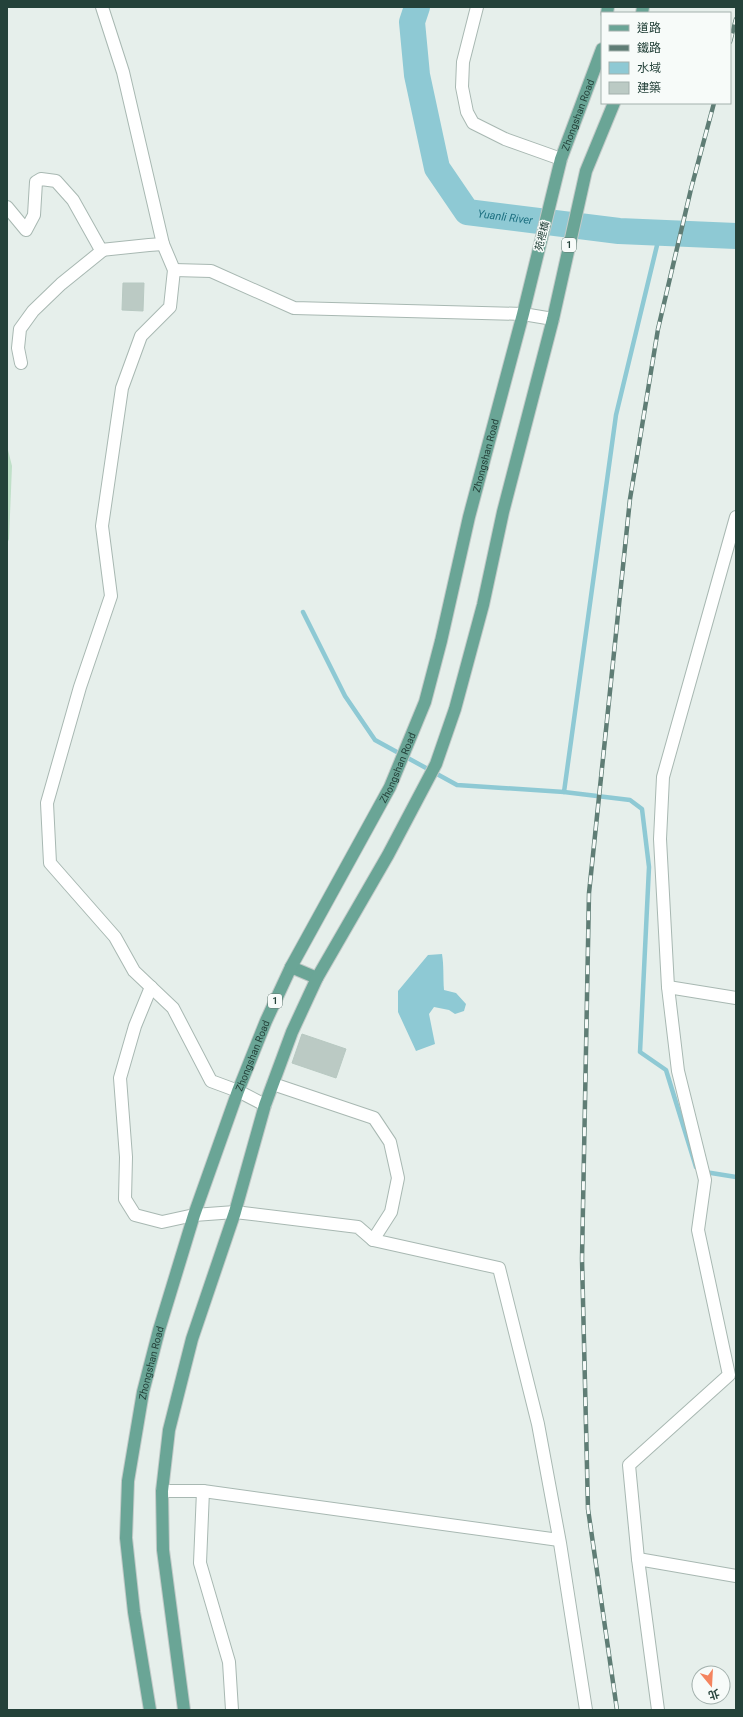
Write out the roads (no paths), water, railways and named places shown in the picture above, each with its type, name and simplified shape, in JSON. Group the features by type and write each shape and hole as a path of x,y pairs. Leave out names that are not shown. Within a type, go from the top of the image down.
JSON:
{"main road":[{"name":"Zhongshan Road","path":"561,158 601,52"},
{"name":"1","path":"184,1710 163,1550 162,1491 169,1430 192,1339 234,1212 265,1105 292,1032 318,978 400,834 436,764 455,709 483,605 503,512 553,319 586,172 614,104"},
{"name":"苑裡橋","path":"523,314 561,158"},
{"name":"Zhongshan Road","path":"150,1710 134,1612 126,1538 128,1481 145,1385 159,1330 194,1215 238,1091 266,1021 291,967 390,787 425,702 441,641 469,517 523,314"},
{"path":"291,967 318,978"}],"lane":[{"path":"102,7 123,72 163,244 174,270 170,307 141,336 122,388 102,526 111,596 80,687 47,803 50,862 115,936 134,971 173,1008 211,1081 238,1091 265,1105"},
{"path":"478,7 463,62 462,88 467,112 473,123 505,139 561,158"},
{"path":"7,207 26,230 34,215 36,182 41,179 56,181 73,200 101,250 103,250"},
{"path":"20,362 18,348 20,329 28,317 61,284 103,250 149,244 163,244"},
{"path":"174,270 211,271 294,308 523,314 553,319"},
{"path":"658,1710 638,1559 629,1465 733,1376 698,1230 706,1180 678,1071 668,987 660,839 663,777 730,555 736,517"},
{"path":"151,987 135,1026 120,1078 126,1157 124,1199 135,1215 162,1222 194,1215 234,1212 358,1227 373,1240 499,1268 538,1424 559,1540 586,1710"},
{"path":"668,987 736,998"},
{"path":"273,1084 374,1118 390,1142 398,1178 391,1212 373,1240"},
{"path":"162,1491 203,1491 559,1540"},
{"path":"203,1491 200,1563 229,1662 232,1710"},
{"path":"638,1559 736,1576"}],"water":[{"path":"442,954 444,990 456,993 466,1004 464,1011 455,1014 449,1010 434,1007 429,1014 435,1044 416,1051 398,1012 398,991 428,955"}],"waterway":[{"name":"Yuanli River","path":"417,7 412,22 417,75 437,168 467,212 619,231 736,236"},
{"path":"303,612 345,696 375,740 457,785 564,792 616,415 660,233"},
{"path":"564,792 630,800 642,809 649,867 640,1052 666,1070 696,1167"},
{"path":"705,1172 736,1177"}],"railway":[{"path":"731,38 736,19"},
{"path":"617,1710 588,1509 582,1259 589,893 630,499 658,329 691,189 714,104"}]}
